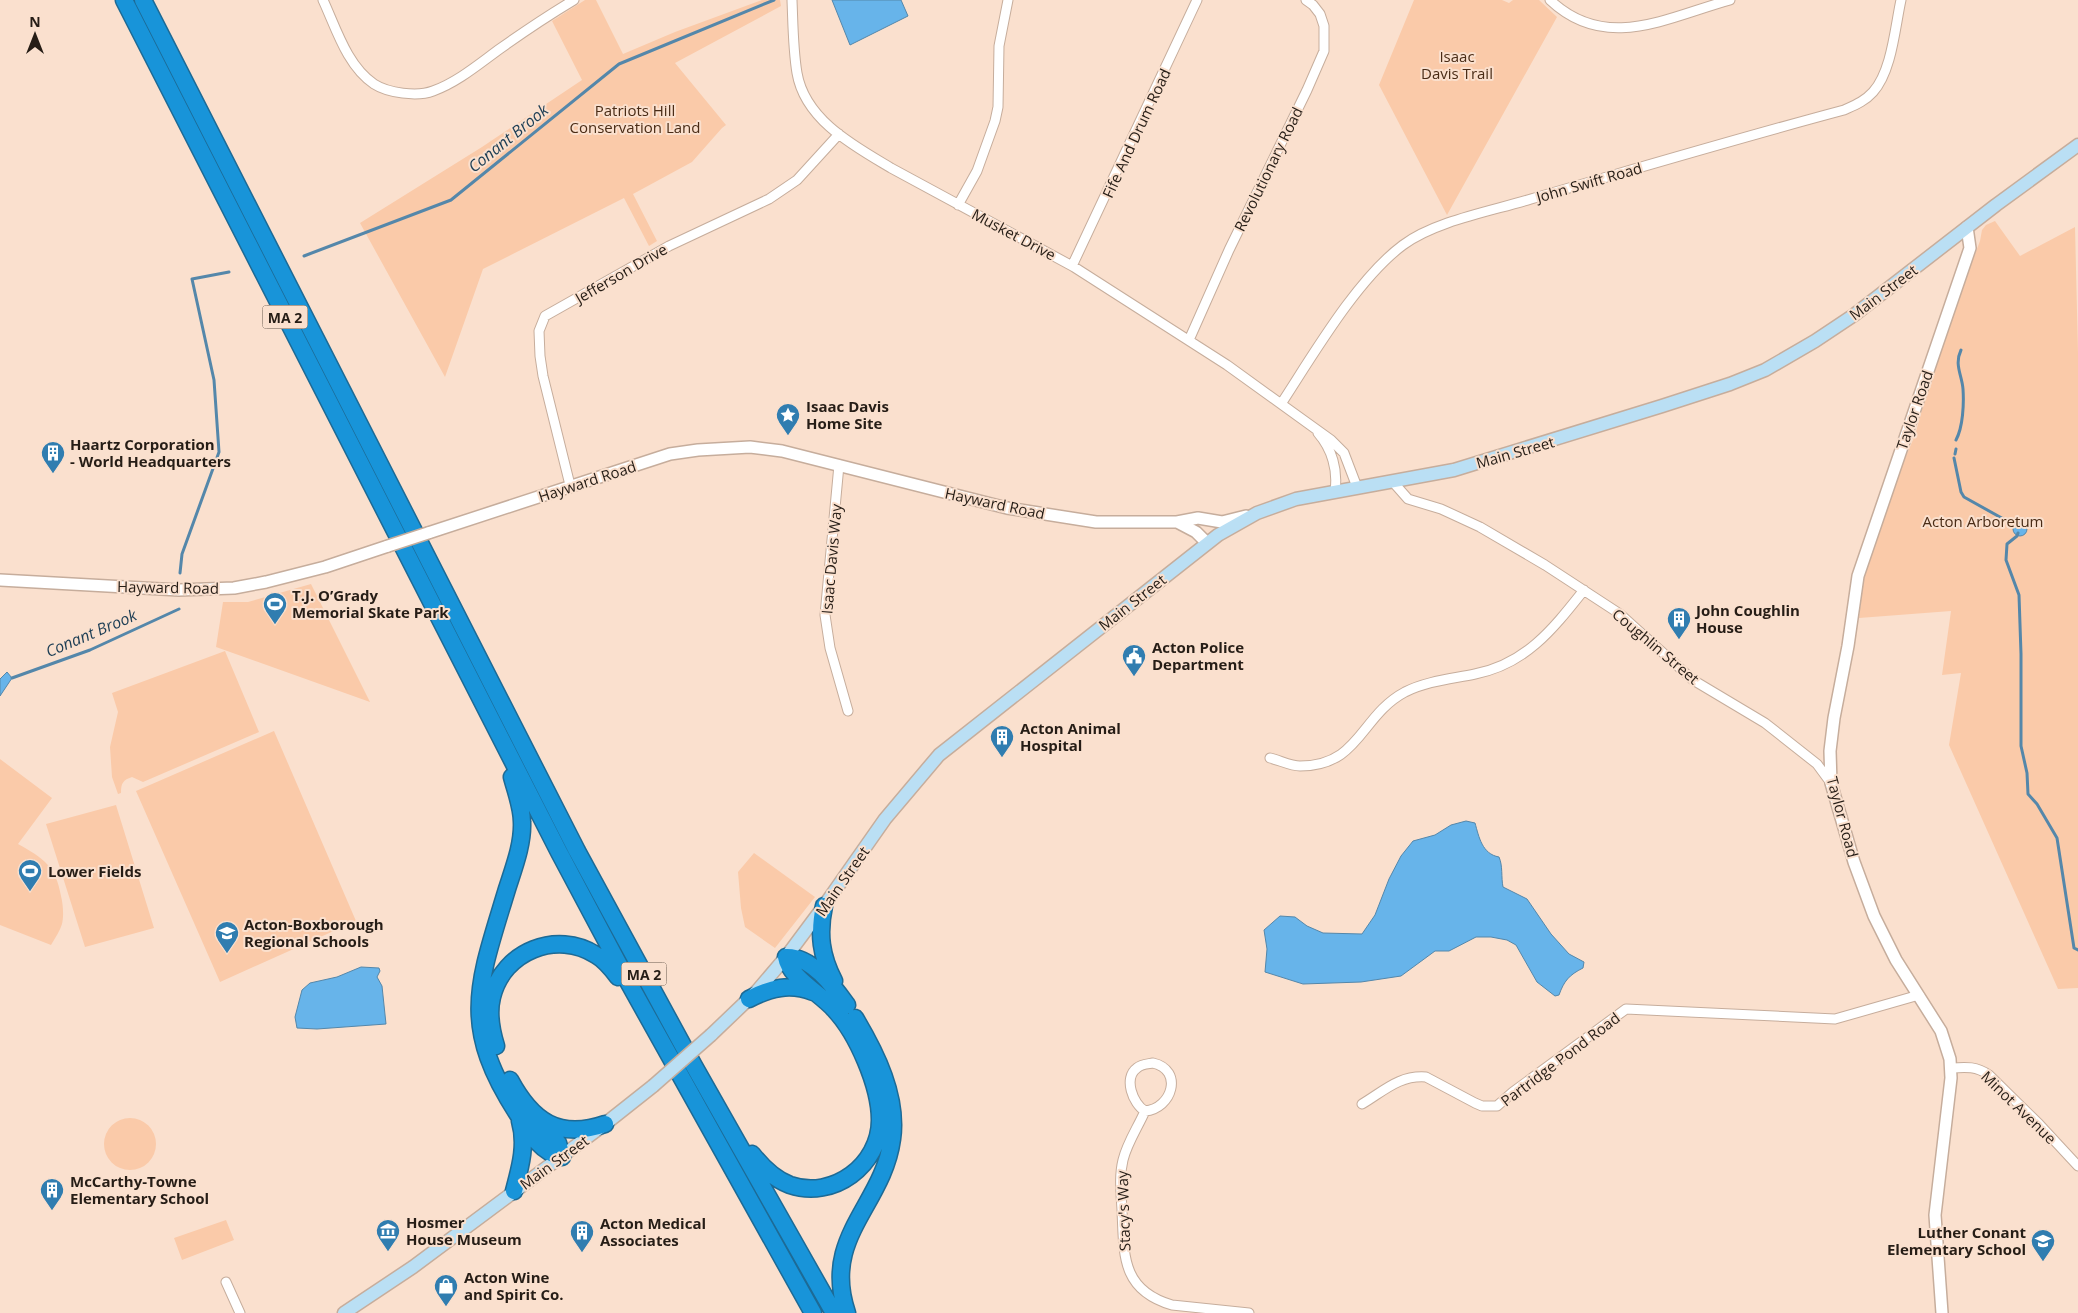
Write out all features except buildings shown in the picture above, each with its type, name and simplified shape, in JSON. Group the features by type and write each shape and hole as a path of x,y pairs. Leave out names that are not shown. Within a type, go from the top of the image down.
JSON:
{"highway":[{"name":"MA 2","path":"124,0 502,741 645,1013 813,1313"},
{"name":"MA 2","path":"143,0 577,851 727,1124 834,1313"},
{"path":"502,741 520,804 522,828 519,849 483,971 478,1008 481,1033 488,1059 500,1085 514,1108 544,1148 552,1154 562,1157"},
{"path":"824,906 820,933 822,952 827,967 847,1006"},
{"path":"562,1157 556,1140 519,1095 505,1072 496,1047 490,1006 502,973 512,962 526,952 546,945 567,944 585,949 597,955 607,964 645,1013"},
{"path":"727,1124 766,1170 778,1179 796,1186 813,1188 833,1185 850,1176 866,1161 873,1149 879,1130 880,1118 867,1068 851,1033 839,1014 792,971 786,957 801,960 817,971 834,988 847,1006 866,1037 881,1070 889,1094 893,1127 890,1150 884,1167 849,1236 842,1257 840,1286 847,1313"},
{"path":"748,999 768,990 787,987 806,990 823,998"},
{"path":"514,1108 520,1121 523,1138 522,1160 514,1191"},
{"path":"534,1114 549,1124 566,1130 585,1130 605,1124"}],"main road":[{"name":"Main Street","path":"344,1313 408,1271 562,1157 653,1086 711,1035 748,999 786,957 884,819 939,754 1218,535 1258,514 1296,499 1454,470 1533,447 1730,384 1765,370 1816,342 1854,315 1967,227 2078,145"}],"street":[{"path":"322,0 354,64 374,84 397,92 421,94 432,92 453,81 533,25 574,0"},
{"name":"Musket Drive","path":"792,0 797,74 809,105 839,134 863,152 1072,266 1189,340 1331,440 1344,453 1357,487"},
{"path":"958,205 977,171 995,121 998,107 999,46 1008,0"},
{"name":"Fife And Drum Road","path":"1072,266 1197,0"},
{"name":"Revolutionary Road","path":"1189,340 1229,250 1299,107 1324,50 1324,26 1320,14 1306,0"},
{"path":"1550,0 1578,20 1598,27 1624,28 1642,27 1730,0"},
{"name":"John Swift Road","path":"1281,404 1310,359 1365,282 1404,244 1424,233 1487,211 1844,110 1861,102 1873,93 1882,81 1889,60 1901,0"},
{"name":"Jefferson Drive","path":"570,486 543,376 540,356 539,331 546,316 669,246 769,199 797,180 839,134"},
{"name":"Taylor Road","path":"1942,1313 1935,1215 1952,1078 1950,1059 1941,1031 1896,960 1874,916 1854,862 1831,783 1830,751 1858,576 1970,248 1967,227"},
{"name":"Musket Drive","path":"1309,424 1324,440 1333,461 1336,477 1335,491"},
{"name":"Hayward Road","path":"0,580 179,590 234,588 318,569 670,454 750,446 782,451 1007,508 1096,522 1177,522 1198,518 1206,521 1222,522 1258,514"},
{"name":"Isaac Davis Way","path":"839,465 825,615 830,648 848,711"},
{"name":"Coughlin Street","path":"1393,482 1408,499 1444,511 1480,527 1620,614 1693,680 1765,723 1817,764 1831,783"},
{"path":"1206,521 1217,529 1218,535"},
{"path":"1177,522 1196,532 1207,543"},
{"path":"1270,758 1298,766 1332,761 1353,746 1375,716 1404,693 1436,680 1501,668 1543,639 1584,590"},
{"name":"Partridge Pond Road","path":"1362,1104 1394,1083 1417,1076 1426,1077 1475,1104 1497,1106 1513,1092 1626,1009 1835,1019 1919,995"},
{"path":"1153,1062 1162,1065 1169,1071 1172,1079 1171,1090 1158,1107 1145,1111 1139,1107 1132,1095 1130,1081 1132,1074 1137,1068 1153,1062"},
{"name":"Minot Avenue","path":"1951,1068 1969,1067 1980,1069 2039,1124 2078,1166"},
{"name":"Stacy's Way","path":"1145,1111 1128,1145 1120,1173 1123,1249 1131,1277 1141,1290 1162,1303 1172,1306 1249,1313"},
{"path":"226,1282 240,1313"}],"green space":[{"name":"Patriots Hill Conservation Land","path":"585,0 596,0 623,54 675,32 762,0 780,0 781,6 675,63 726,125 692,162 633,194 657,241 649,246 624,198 483,269 445,377 360,223 482,147 582,80 552,21"},
{"name":"Isaac Davis Trail","path":"1414,0 1502,0 1509,3 1513,0 1539,0 1557,17 1447,215 1379,85"},
{"name":"Acton Arboretum","path":"1995,221 2020,256 2075,227 2078,353 2078,988 2058,989 1949,745 1961,673 1942,675 1951,611 1859,618 1863,581 1901,468 1915,435 1932,374 1980,241 1982,230 1986,225"},
{"name":"T.J. O’Grady Memorial Skate Park","path":"311,584 370,702 216,647 223,602 248,602"},
{"path":"225,651 259,732 143,782 132,777 129,778 123,782 121,793 118,794 112,777 110,747 118,712 112,693"},
{"path":"274,731 356,921 220,982 136,791"},
{"name":"Lower Fields","path":"0,759 52,798 18,844 47,864 56,877 59,886 63,906 63,921 51,945 0,925"},
{"path":"116,805 154,928 85,947 46,824"},
{"path":"754,853 815,897 775,948 745,927 741,908 738,872"},
{"path":"130,1118 140,1120 148,1126 154,1134 156,1144 154,1154 148,1162 140,1168 130,1170 120,1168 112,1162 106,1154 104,1144 106,1134 112,1126 120,1120"},
{"path":"226,1220 234,1240 182,1260 174,1238"}],"water":[{"path":"832,0 901,0 908,16 850,45"},
{"path":"2017,522 2023,522 2027,529 2023,536 2017,536 2013,532 2013,526"},
{"path":"7,672 12,678 0,696 0,679"},
{"path":"1466,821 1475,823 1485,849 1499,857 1503,887 1527,899 1551,934 1569,954 1584,962 1583,968 1574,973 1565,982 1559,995 1555,996 1537,982 1516,945 1507,940 1491,937 1476,937 1449,951 1435,951 1401,976 1361,982 1303,984 1265,972 1267,949 1264,930 1280,916 1295,917 1307,926 1323,933 1362,934 1375,915 1389,879 1401,856 1413,841 1435,835 1451,825"},
{"path":"361,967 379,968 380,971 377,977 382,986 386,1024 317,1029 297,1028 295,1017 302,990 310,983 337,977"}],"waterway":[{"name":"Conant Brook","path":"304,256 451,200 619,64 774,0"},
{"name":"Conant Brook","path":"180,573 182,554 219,452 214,380 192,279 229,272"},
{"path":"1956,440 1962,422 1963,408 1963,389 1958,365 1961,350"},
{"path":"1955,454 1956,449"},
{"path":"1954,458 1961,492 1964,497 2016,526"},
{"path":"2018,533 2007,544 2006,560 2019,595 2021,746 2027,773 2028,794 2037,804 2057,838 2074,948 2078,950"},
{"name":"Conant Brook","path":"12,678 90,650 179,609"}],"place":[{"name":"Isaac Davis Home Site","path":"788,436"},
{"name":"Haartz Corporation - World Headquarters","path":"53,474"},
{"name":"T.J. O’Grady Memorial Skate Park","path":"275,625"},
{"name":"John Coughlin House","path":"1679,640"},
{"name":"Acton Police Department","path":"1134,677"},
{"name":"Acton Animal Hospital","path":"1002,758"},
{"name":"Lower Fields","path":"30,892"},
{"name":"Acton-Boxborough Regional Schools","path":"227,954"},
{"name":"McCarthy-Towne Elementary School","path":"52,1211"},
{"name":"Hosmer House Museum","path":"388,1252"},
{"name":"Acton Medical Associates","path":"582,1253"},
{"name":"Luther Conant Elementary School","path":"2043,1262"},
{"name":"Acton Wine and Spirit Co.","path":"446,1307"}]}
